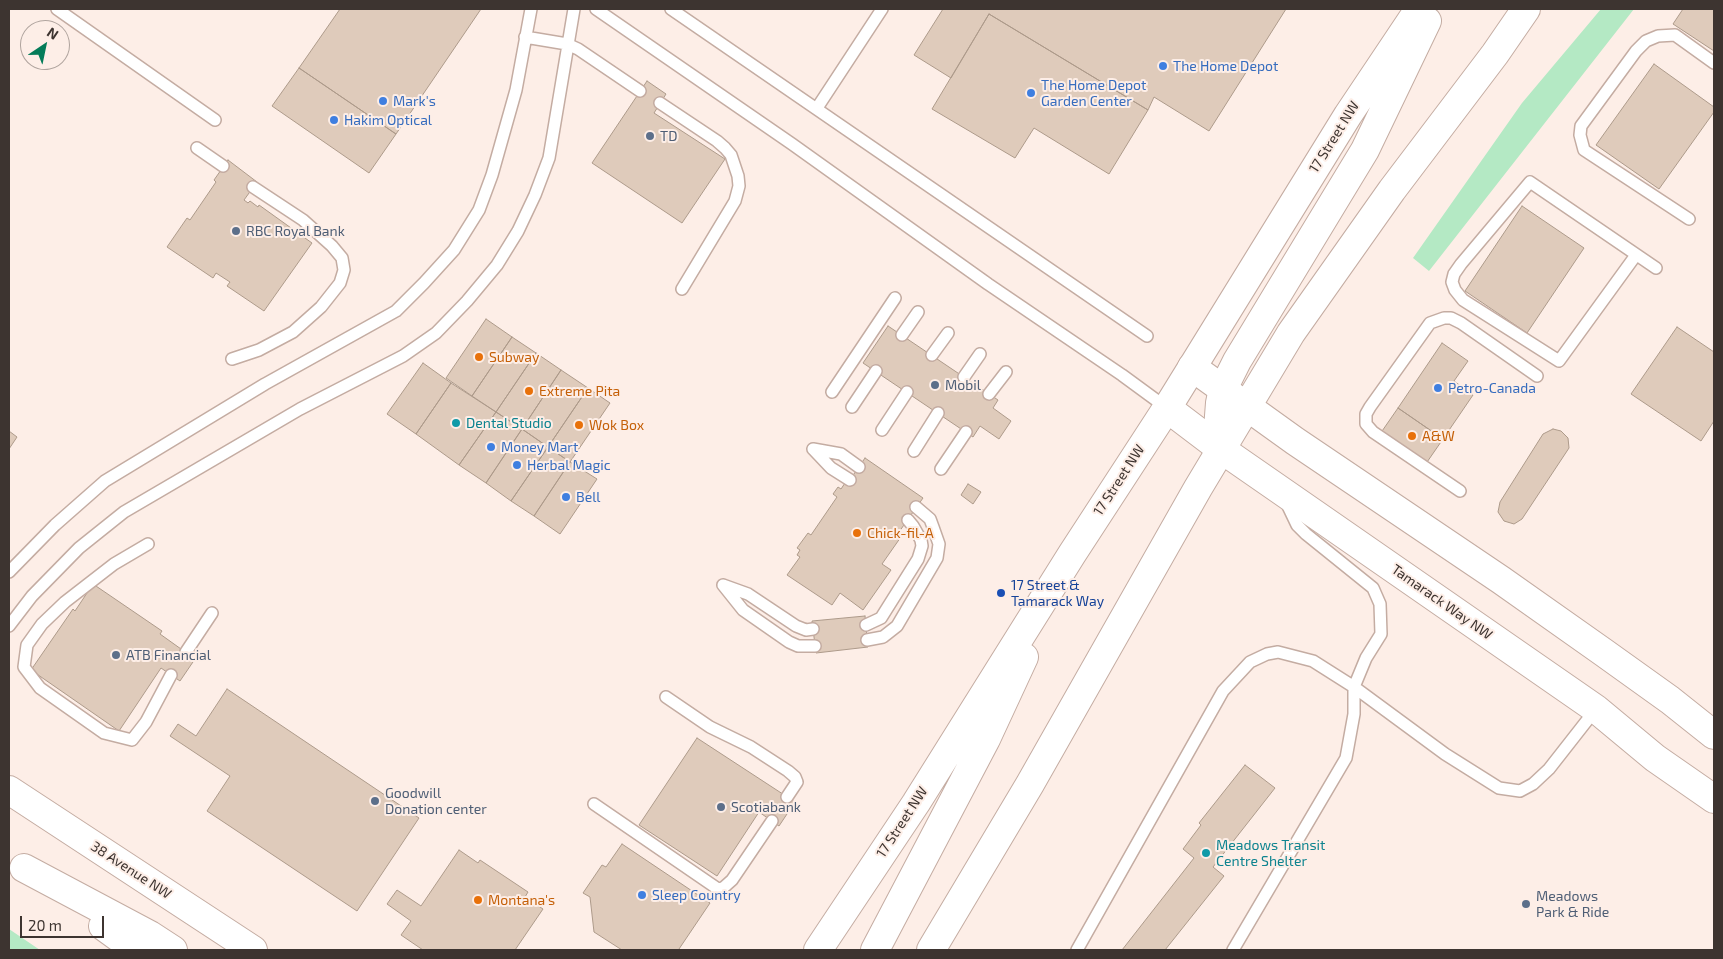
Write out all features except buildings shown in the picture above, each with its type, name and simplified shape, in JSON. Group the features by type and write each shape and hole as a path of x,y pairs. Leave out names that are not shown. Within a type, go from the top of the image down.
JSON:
{"main road":[{"name":"17 Street NW","path":"818,950 916,803 1072,554 1167,408 1348,115 1419,9"},
{"path":"1221,449 1218,416 1223,390 1240,354 1365,150 1433,9"},
{"path":"931,950 1030,784 1245,407 1291,333 1392,190 1496,54 1526,9"},
{"path":"1192,367 1245,407 1501,580 1670,700 1714,735"},
{"name":"Tamarack Way NW","path":"1167,408 1221,449 1596,709 1655,758 1714,799"},
{"path":"875,950 986,740 1072,554"},
{"name":"38 Avenue NW","path":"9,790 253,950"},
{"path":"16,862 136,950"},
{"path":"16,862 150,935 173,950"}],"lane":[{"path":"57,9 215,120"},
{"path":"9,572 55,525 105,481 265,384 396,311 424,283 454,250 479,210 492,175 516,90 531,9"},
{"path":"9,626 32,596 80,548 124,512 300,409 403,356 436,332 461,307 497,265 518,231 535,195 548,158 574,9"},
{"path":"596,9 792,144 988,284 1122,375 1167,408"},
{"path":"671,9 1147,336"},
{"path":"817,108 882,9"},
{"path":"1689,219 1584,150 1580,135 1581,126 1636,50 1646,41 1658,36 1675,35 1714,62"},
{"path":"525,37 568,44 640,90"},
{"path":"660,103 725,148 731,155 738,176 739,186 735,200 682,289"},
{"path":"197,148 223,166"},
{"path":"1636,255 1559,361 1462,300 1454,290 1452,282 1454,274 1461,264 1530,182 1656,268"},
{"path":"232,359 259,350 293,332 321,307 340,283 344,270 342,258 332,246 303,220 254,187"},
{"path":"832,392 895,298"},
{"path":"902,335 918,312"},
{"path":"1460,491 1374,432 1366,424 1366,414 1370,406 1430,323 1444,318 1451,318 1460,323 1537,376"},
{"path":"932,355 948,333"},
{"path":"964,377 980,354"},
{"path":"852,407 876,371"},
{"path":"989,394 1006,372"},
{"path":"882,430 907,392"},
{"path":"914,451 938,413"},
{"path":"941,469 966,432"},
{"path":"850,480 831,468 813,448 841,454 859,467"},
{"path":"1233,950 1346,758 1354,714 1354,687 1366,658 1381,634 1380,604 1373,588 1297,525 1280,489"},
{"path":"868,640 883,637 897,626 937,558 939,544 930,519 916,507"},
{"path":"866,625 880,618 918,560 922,546 921,540 908,520"},
{"path":"148,544 114,564 59,607 42,624 27,645 24,667 40,688 104,733 132,740 146,722 172,676"},
{"path":"813,629 806,630 796,626 748,594 723,585 743,610 789,642 798,646 815,646"},
{"path":"186,652 212,612"},
{"path":"1077,950 1223,691 1250,662 1266,654 1278,652 1313,660 1354,687 1445,754 1499,788 1520,791 1533,784 1549,769 1596,709"},
{"path":"666,698 710,727 751,748 788,771 795,777 797,782 787,797"},
{"path":"594,804 718,889 723,888 732,880 772,821"}],"green space":[{"path":"1601,9 1634,9 1429,271 1413,258 1522,103"},
{"path":"9,929 40,950 9,950"}],"place":[{"name":"The Home Depot","path":"1163,66"},
{"name":"The Home Depot Garden Center","path":"1031,93"},
{"name":"Mark's","path":"383,101"},
{"name":"Hakim Optical","path":"334,120"},
{"name":"TD","path":"650,136"},
{"name":"RBC Royal Bank","path":"236,231"},
{"name":"Subway","path":"479,357"},
{"name":"Mobil","path":"935,385"},
{"name":"Petro-Canada","path":"1438,388"},
{"name":"Extreme Pita","path":"529,391"},
{"name":"Dental Studio","path":"456,423"},
{"name":"Wok Box","path":"579,425"},
{"name":"A&W","path":"1412,436"},
{"name":"Money Mart","path":"491,447"},
{"name":"Herbal Magic","path":"517,465"},
{"name":"Bell","path":"566,497"},
{"name":"Chick-fil-A","path":"857,533"},
{"name":"17 Street & Tamarack Way","path":"1001,593"},
{"name":"ATB Financial","path":"116,655"},
{"name":"Goodwill Donation center","path":"375,801"},
{"name":"Scotiabank","path":"721,807"},
{"name":"Meadows Transit Centre Shelter","path":"1206,853"},
{"name":"Sleep Country","path":"642,895"},
{"name":"Montana's","path":"478,900"},
{"name":"Meadows Park & Ride","path":"1526,904"}]}
